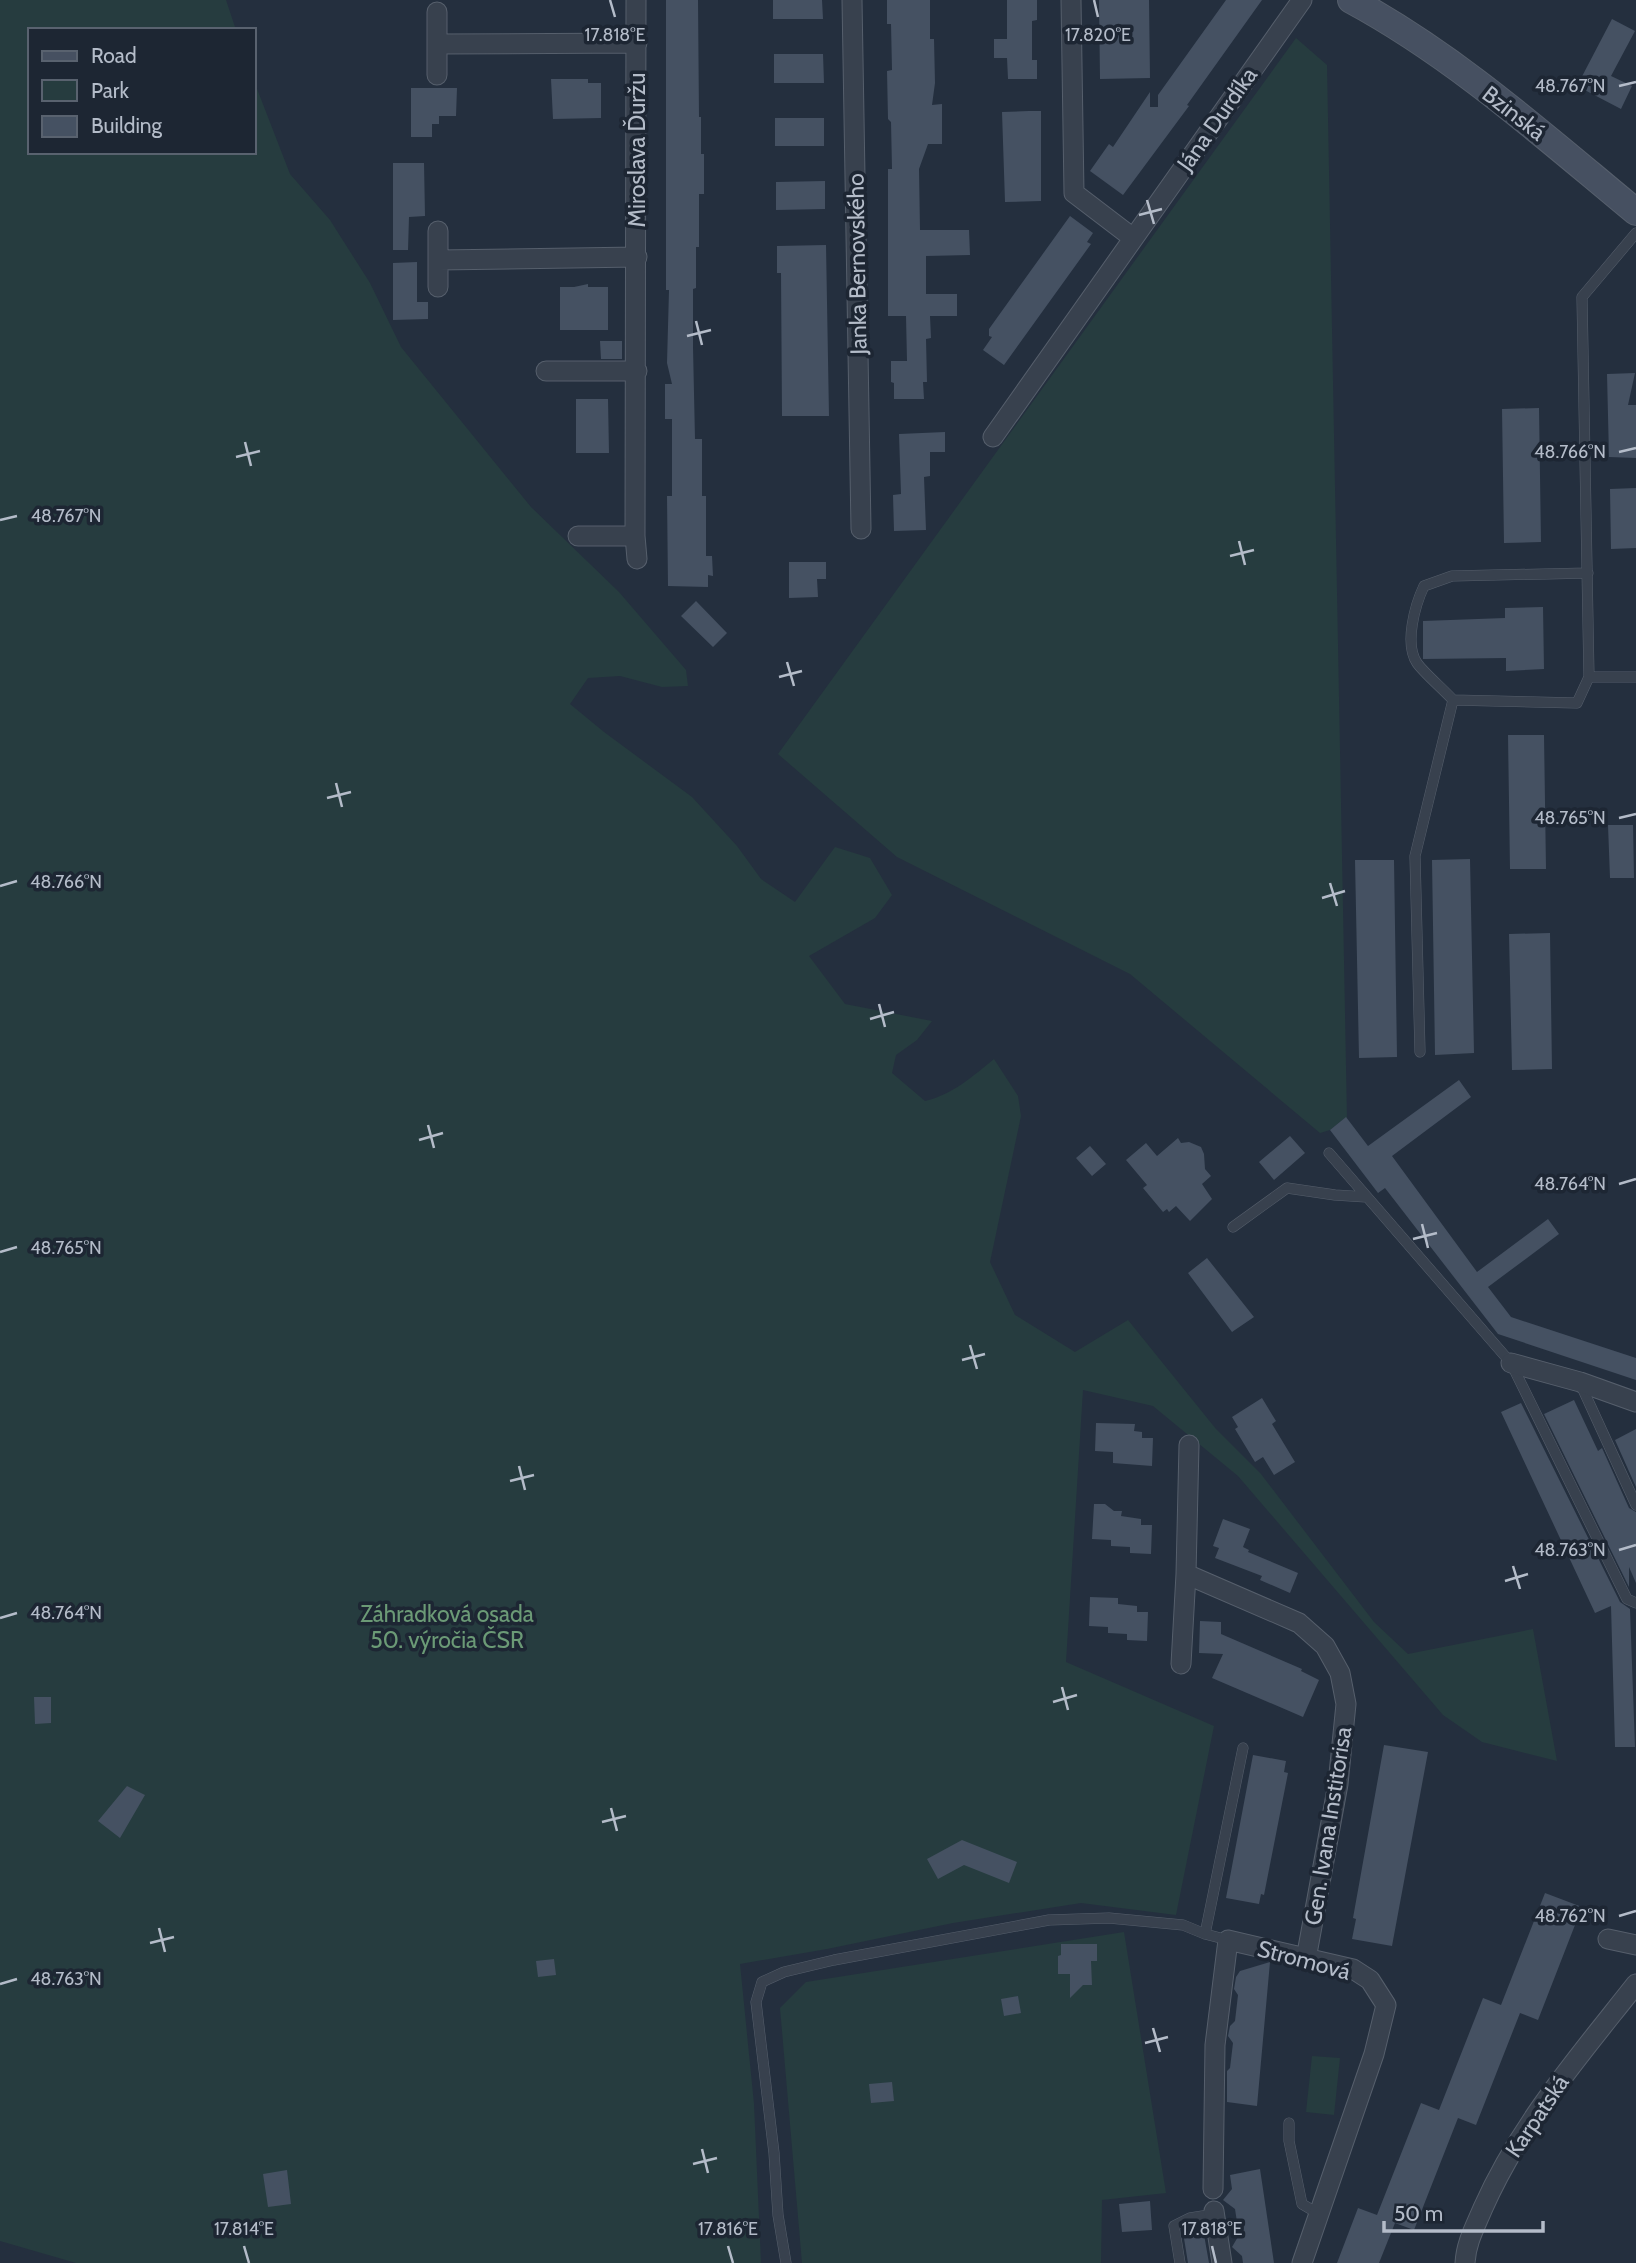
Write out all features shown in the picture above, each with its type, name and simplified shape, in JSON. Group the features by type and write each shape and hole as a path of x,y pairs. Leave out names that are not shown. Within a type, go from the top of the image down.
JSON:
{"street":[{"name":"Miroslava Ďuržu","path":"636,0 637,559"},
{"name":"Janka Bernovského","path":"852,0 861,529"},
{"path":"1071,0 1074,193 1133,238"},
{"name":"Jána Durdíka","path":"993,437 1302,0"},
{"name":"Bzinská","path":"1351,0 1409,34 1514,111 1636,212"},
{"path":"437,12 437,75"},
{"name":"Miroslava Ďuržu","path":"437,44 637,43"},
{"path":"438,231 438,287"},
{"name":"Miroslava Ďuržu","path":"438,260 637,257"},
{"path":"546,370 637,371"},
{"path":"578,536 635,536"},
{"path":"1511,1363 1580,1382 1636,1402"},
{"path":"1181,1664 1189,1445"},
{"name":"Gen. Ivana Institorisa","path":"1186,1574 1299,1623 1325,1646 1340,1673 1346,1704 1338,1784 1306,1959"},
{"path":"1608,1939 1636,1945"},
{"name":"Stromová","path":"1213,2189 1215,2045 1228,1940 1353,1969 1370,1980 1387,2005 1374,2054 1302,2263"},
{"name":"Karpatská","path":"1465,2263 1466,2246 1495,2181 1541,2105 1636,1984"},
{"path":"1214,2212 1223,2263"}],"lane":[{"path":"1588,573 1452,576 1424,586 1414,608 1412,637 1416,662 1452,699 1577,703 1590,677 1583,297 1636,233"},
{"path":"1590,677 1636,677"},
{"path":"1420,1052 1415,856 1452,699"},
{"path":"1329,1153 1511,1363 1627,1599 1636,1603"},
{"path":"1233,1227 1287,1188 1366,1197"},
{"path":"1580,1382 1636,1505"},
{"path":"1205,1934 1243,1748"},
{"path":"786,2263 778,2215 774,2153 756,2002 762,1982 784,1972 834,1960 1049,1920 1109,1918 1183,1925 1228,1940"},
{"path":"1289,2123 1289,2141 1303,2204 1319,2214"},
{"path":"1180,2263 1174,2226 1214,2212"}],"green space":[{"name":"Záhradková osada 50. výročia ČSR","path":"0,0 226,0 235,28 28,28 28,154 256,154 256,86 290,174 330,220 370,283 401,347 531,507 619,592 686,670 688,686 662,687 620,676 588,678 570,704 692,797 737,846 761,879 795,902 835,847 870,858 892,895 875,918 809,956 845,1004 932,1021 917,1040 896,1055 892,1073 925,1101 953,1090 994,1059 1018,1096 1021,1116 990,1262 1015,1315 1075,1352 1128,1320 1216,1429 1261,1474 1374,1622 1408,1654 1533,1629 1557,1761 1482,1742 1443,1715 1238,1476 1153,1406 1083,1390 1066,1662 1214,1726 1176,1915 1081,1903 953,1923 740,1964 754,2104 761,2263 76,2263 0,2241"},
{"path":"1296,38 1327,65 1347,1119 1320,1133 1130,974 897,857 778,754"},
{"path":"1124,1932 1166,2193 1102,2200 1101,2263 802,2263 780,2008 806,1982"},
{"path":"1312,2056 1340,2058 1334,2115 1306,2112"}],"building":[{"path":"666,0 698,0 699,117 701,154 704,154 704,194 699,194 699,247 696,247 696,288 693,289 693,347 695,439 702,439 706,556 712,556 713,576 708,575 708,587 668,586 667,496 672,496 672,419 665,419 665,384 672,384 667,363 669,290 666,290"},
{"path":"773,0 822,0 823,19 773,19"},
{"path":"887,0 930,0 930,39 934,39 935,83 932,105 942,104 942,144 928,144 919,169 920,230 969,230 970,255 926,256 926,294 957,294 957,316 930,316 931,338 926,339 927,382 923,382 924,399 894,399 894,383 891,382 891,361 907,361 906,316 888,316 888,169 892,169 887,71 892,70 891,24 887,24"},
{"path":"1007,0 1037,0 1037,20 1032,21 1032,60 1037,60 1037,79 1008,79 1007,58 994,58 994,39 1007,39"},
{"path":"1099,0 1149,0 1150,78 1100,79"},
{"path":"1226,0 1262,0 1123,195 1090,171 1109,144 1113,147 1150,92 1150,107 1158,107 1158,95"},
{"path":"1612,19 1635,31 1611,76 1632,86 1621,109 1577,86"},
{"path":"774,54 823,54 824,83 774,83"},
{"path":"551,79 588,79 588,83 601,83 601,118 553,119"},
{"path":"411,88 457,88 456,116 439,116 439,124 432,124 432,137 411,137"},
{"path":"1041,111 1041,201 1005,202 1002,112"},
{"path":"775,118 824,118 824,146 775,146"},
{"path":"393,163 424,163 425,216 409,217 408,250 393,250"},
{"path":"825,181 825,209 776,210 776,182"},
{"path":"1070,216 1093,233 1087,242 1091,244 1004,365 983,350 992,337 989,336 989,329"},
{"path":"826,245 829,416 782,416 781,273 777,273 777,246"},
{"path":"417,262 417,302 428,302 428,319 393,320 393,263"},
{"path":"588,284 588,287 608,287 608,330 560,330 560,287"},
{"path":"600,341 622,341 622,359 601,359"},
{"path":"1635,373 1628,405 1636,405 1636,458 1609,457 1607,374"},
{"path":"576,399 608,399 609,453 576,453"},
{"path":"1539,408 1541,542 1504,543 1502,409"},
{"path":"945,432 945,452 930,452 930,476 924,477 926,530 894,531 893,495 901,494 899,434"},
{"path":"1636,488 1636,548 1611,549 1610,489"},
{"path":"789,562 826,562 826,579 817,579 818,597 789,598"},
{"path":"696,601 727,633 713,647 681,616"},
{"path":"1543,607 1544,669 1506,671 1506,658 1423,659 1423,621 1505,618 1505,608"},
{"path":"1508,735 1544,735 1546,869 1510,869"},
{"path":"1608,825 1633,825 1634,878 1610,878"},
{"path":"1470,859 1474,1053 1435,1055 1432,860"},
{"path":"1355,860 1394,860 1397,1057 1359,1058"},
{"path":"1550,933 1552,1069 1512,1070 1509,934"},
{"path":"1459,1080 1471,1097 1392,1156 1477,1272 1548,1219 1559,1234 1488,1287 1511,1317 1636,1358 1636,1380 1498,1334 1385,1188 1378,1193 1330,1130 1346,1117 1368,1146"},
{"path":"1290,1136 1305,1153 1274,1180 1259,1162"},
{"path":"1178,1138 1181,1143 1189,1142 1201,1147 1205,1169 1211,1176 1202,1184 1212,1199 1190,1221 1176,1206 1169,1212 1167,1209 1163,1212 1143,1188 1147,1185 1126,1160 1146,1143 1157,1156"},
{"path":"1090,1146 1106,1164 1092,1176 1076,1158"},
{"path":"1207,1258 1254,1317 1232,1332 1188,1273"},
{"path":"1262,1398 1276,1421 1272,1424 1295,1462 1274,1475 1263,1457 1255,1462 1235,1429 1238,1427 1232,1417"},
{"path":"1574,1400 1598,1451 1602,1448 1629,1508 1636,1512 1636,1583 1629,1567 1629,1587 1544,1414"},
{"path":"1521,1403 1620,1602 1630,1609 1635,1747 1615,1747 1611,1606 1595,1613 1501,1412"},
{"path":"1096,1423 1135,1424 1134,1431 1142,1432 1142,1438 1153,1438 1152,1466 1113,1463 1113,1452 1095,1451"},
{"path":"1636,1429 1636,1487 1615,1440"},
{"path":"1094,1504 1105,1504 1114,1511 1122,1511 1121,1516 1141,1519 1141,1525 1152,1525 1151,1554 1130,1553 1130,1547 1111,1546 1111,1540 1092,1539"},
{"path":"1223,1519 1250,1529 1243,1547 1249,1550 1248,1552 1298,1573 1290,1593 1260,1580 1262,1576 1215,1558 1219,1548 1213,1546"},
{"path":"1090,1597 1118,1598 1118,1604 1137,1606 1137,1612 1148,1612 1147,1641 1127,1640 1127,1634 1108,1633 1108,1627 1089,1626"},
{"path":"1200,1621 1221,1622 1221,1634 1302,1669 1301,1671 1319,1680 1303,1717 1212,1678 1223,1654 1199,1653"},
{"path":"34,1697 51,1697 51,1723 35,1724"},
{"path":"1384,1745 1428,1752 1392,1946 1352,1939 1356,1919 1353,1918"},
{"path":"1253,1755 1286,1761 1284,1772 1288,1773 1264,1895 1261,1894 1259,1904 1226,1898"},
{"path":"127,1786 145,1795 120,1838 98,1821"},
{"path":"962,1840 1017,1862 1009,1883 964,1865 938,1879 927,1859"},
{"path":"1545,1893 1582,1907 1538,2020 1520,2013 1476,2125 1458,2118 1414,2230 1395,2223 1379,2263 1337,2263 1358,2208 1377,2215 1421,2103 1439,2110 1483,1998 1501,2005"},
{"path":"1061,1944 1097,1944 1097,1961 1091,1961 1092,1985 1083,1985 1070,1998 1070,1974 1058,1974"},
{"path":"554,1959 556,1975 538,1977 536,1961"},
{"path":"1270,1962 1257,2106 1227,2102 1227,2071 1230,2068 1233,2043 1228,2036 1230,2026 1235,2021 1238,1995 1234,1989 1236,1977 1240,1971"},
{"path":"1018,1996 1021,2013 1004,2016 1001,1999"},
{"path":"892,2082 894,2101 871,2103 869,2084"},
{"path":"1260,2169 1274,2263 1243,2263 1242,2256 1232,2247 1239,2235 1235,2209 1223,2200 1232,2189 1230,2175"},
{"path":"287,2170 291,2204 268,2207 263,2174"},
{"path":"1150,2201 1152,2230 1122,2232 1119,2204"},
{"path":"1203,2229 1209,2263 1188,2263 1183,2232"}]}
